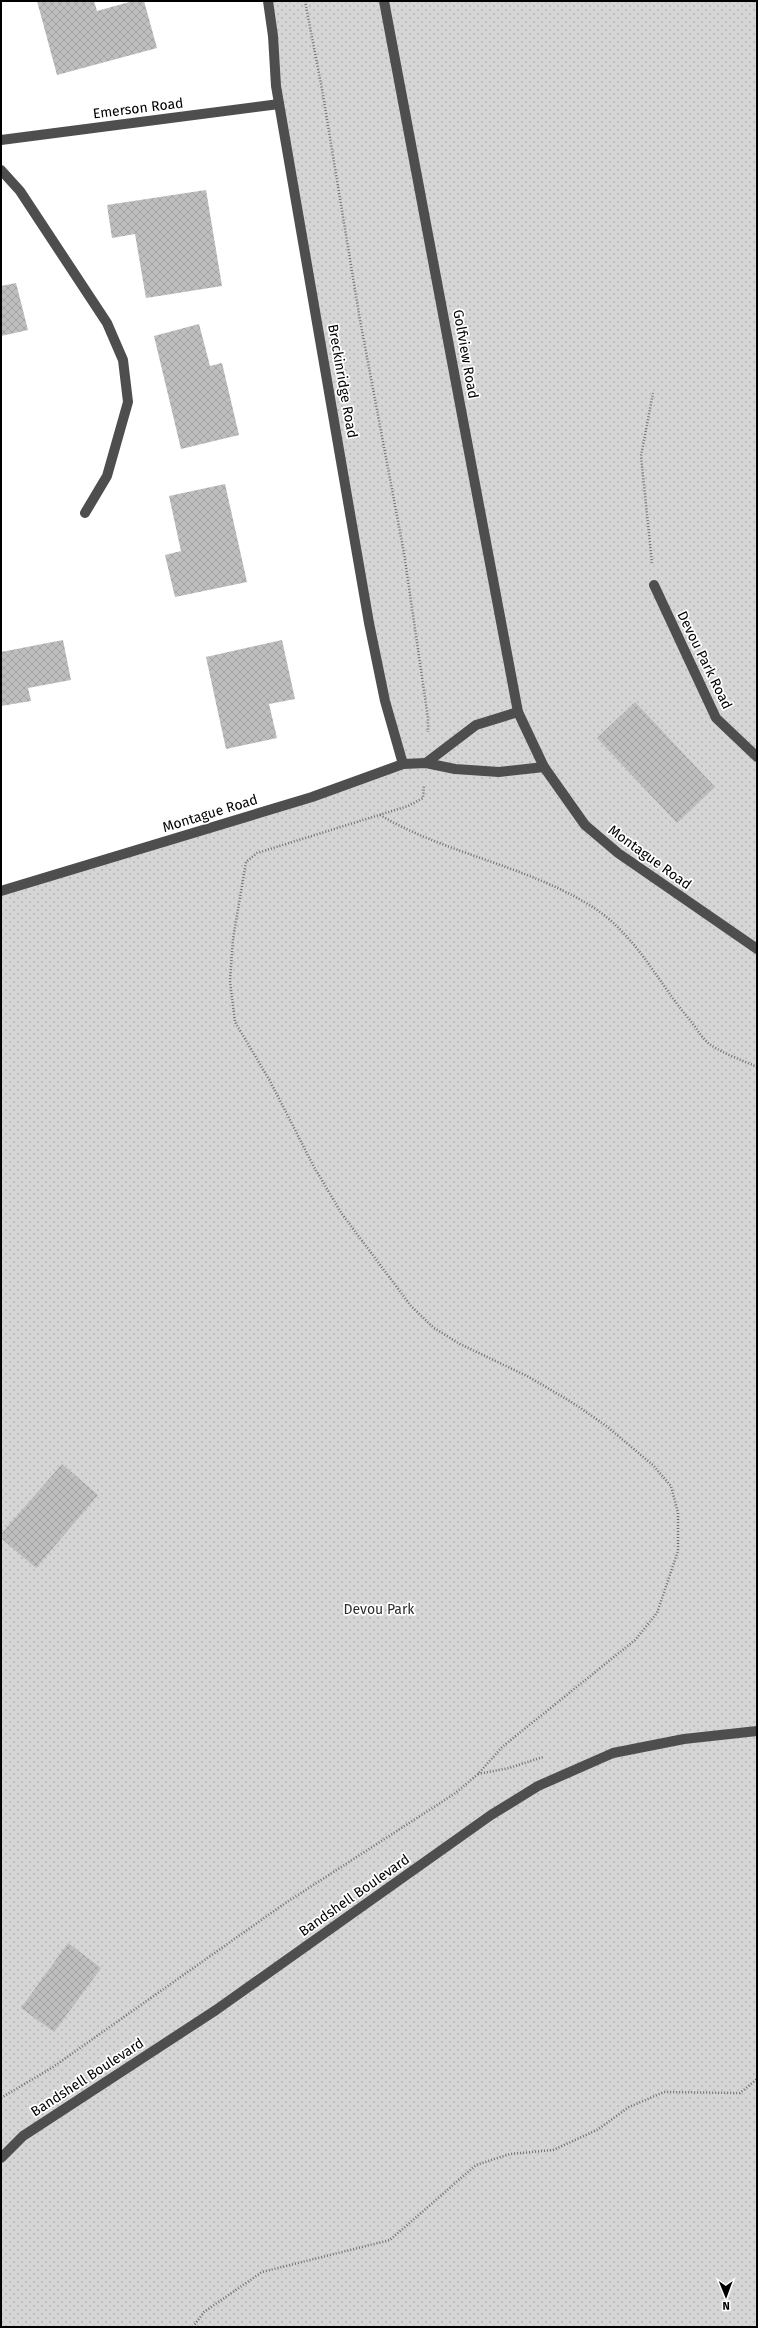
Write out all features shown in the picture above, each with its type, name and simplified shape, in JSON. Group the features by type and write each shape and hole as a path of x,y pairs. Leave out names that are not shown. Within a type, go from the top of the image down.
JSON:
{"street":[{"name":"Breckinridge Road","path":"268,1 279,104 369,623 385,701 403,764"},
{"name":"Golfview Road","path":"384,1 518,712"},
{"name":"Emerson Road","path":"1,140 279,104"},
{"path":"1,170 20,191 107,323 123,360 128,402 107,476 85,513"},
{"name":"Devou Park Road","path":"654,584 716,718 757,757"},
{"path":"426,763 476,725 518,712"},
{"name":"Montague Road","path":"518,712 544,767 585,825 618,853 757,950"},
{"name":"Montague Road","path":"1,891 312,797 403,764 426,763 455,769 500,772 544,767"},
{"name":"Bandshell Boulevard","path":"1,2158 22,2136 216,2010 491,1815 538,1786 613,1753 684,1739 757,1731"}],"path":[{"path":"305,1 322,89 360,320 404,553 428,718"},
{"path":"653,393 640,456 654,584"},
{"path":"1,2098 53,2067 284,1904 454,1794 478,1774 502,1747 635,1640 657,1613 678,1551 678,1513 671,1486 653,1465 605,1425 573,1403 529,1377 460,1344 434,1328 411,1306 342,1214 314,1167 270,1081 235,1022 230,981 233,939 246,862 257,853 408,806 423,798"},
{"path":"380,814 405,830 546,882 592,906 634,942 674,1001 710,1045 757,1067"},
{"path":"193,2327 204,2312 262,2272 390,2240 476,2165 510,2154 553,2150 597,2130 629,2107 664,2092 740,2093 757,2079"}],"green space":[{"name":"Devou Park","path":"268,1 757,1 757,2327 1,2327 1,891 403,764 385,701 276,86"}],"building":[{"path":"37,1 94,1 97,11 133,1 144,1 157,48 57,75"},
{"path":"206,190 222,286 146,298 135,234 112,238 107,205"},
{"path":"16,283 28,330 1,336 1,286"},
{"path":"199,324 210,366 222,363 239,435 181,449 154,336"},
{"path":"225,484 247,582 175,597 165,555 181,551 169,496"},
{"path":"63,640 71,680 28,688 31,701 1,706 1,652"},
{"path":"282,640 295,699 269,704 277,738 226,749 206,657"},
{"path":"635,702 715,787 677,823 597,738"},
{"path":"62,1464 98,1495 36,1568 1,1538 1,1534"},
{"path":"68,1943 101,1968 54,2032 21,2008"}]}
